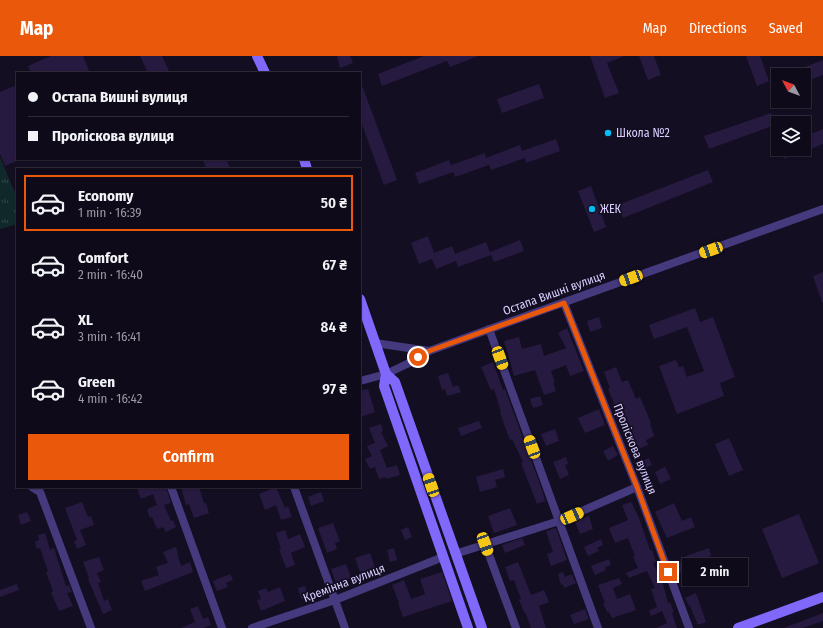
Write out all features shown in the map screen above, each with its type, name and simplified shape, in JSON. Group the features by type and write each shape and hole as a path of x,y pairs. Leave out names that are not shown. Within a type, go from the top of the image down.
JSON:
{"street":[{"path":"258,56 265,72"},
{"name":"Остапа Вишні вулиця","path":"386,374 429,351 823,209"},
{"path":"361,302 386,374 384,386 468,628"},
{"name":"Проліскова вулиця","path":"564,303 637,487 689,628"},
{"path":"489,330 598,628"},
{"path":"375,342 429,351"},
{"path":"361,381 386,374"},
{"path":"386,374 395,382 482,628"},
{"path":"455,554 559,521 637,487"},
{"path":"34,488 40,492 91,628"},
{"path":"171,488 222,628"},
{"path":"294,488 345,628"},
{"path":"485,544 516,628"},
{"name":"Кремінна вулиця","path":"252,628 335,600 443,557"},
{"path":"738,628 823,596"}],"green space":[{"path":"0,157 16,196 16,224 0,229"}],"building":[{"path":"51,56 83,56 90,72 31,72 28,66"},
{"path":"140,56 162,56 170,72 148,72"},
{"path":"337,56 350,56 353,63 340,68"},
{"path":"424,56 478,56 450,67 447,61 382,86 378,74"},
{"path":"590,56 624,56 607,63 619,93 605,98"},
{"path":"639,56 654,56 661,75 648,80"},
{"path":"746,56 760,56 769,81 757,86"},
{"path":"823,60 823,75 811,79 811,68 802,68"},
{"path":"361,83 397,180 384,185 361,122"},
{"path":"539,84 544,98 502,113 497,99"},
{"path":"16,85 17,161 5,166 0,154 0,92"},
{"path":"771,113 772,116 771,126 709,149 704,136"},
{"path":"823,129 823,144 811,149 811,134"},
{"path":"556,139 560,151 526,163 525,158 491,170 489,165 455,177 453,172 419,184 415,173 449,160 451,165 485,153 486,158 520,145 522,151"},
{"path":"783,156 792,156 784,159"},
{"path":"202,160 226,160 230,168 206,168"},
{"path":"708,170 713,182 623,218 618,205"},
{"name":"ЖЕК","path":"591,186 606,227 594,232 578,191"},
{"path":"428,236 434,253 452,246 455,254 486,242 490,252 520,240 524,251 494,262 491,255 458,267 456,261 436,269 432,259 419,264 411,243"},
{"path":"823,272 823,302 822,302 813,276"},
{"path":"695,308 700,322 713,317 735,377 720,383 724,396 677,414 659,366 676,360 679,367 683,366 687,377 704,371 687,327 654,339 649,325"},
{"path":"599,317 602,328 590,332 587,321"},
{"path":"567,328 584,371 570,376 566,365 551,371 555,382 553,382 556,391 544,395 535,370 514,376 504,341 519,337 522,349 541,344 544,356 566,348 558,333"},
{"path":"493,362 503,390 505,389 543,493 545,501 537,504 521,463 523,462 512,439 510,440 504,424 494,389 491,390 481,367"},
{"path":"616,367 622,382 628,380 636,399 640,397 651,423 654,436 646,440 648,445 633,451 627,433 626,434 614,409 616,408 608,389 610,388 604,372"},
{"path":"448,373 453,387 458,385 461,392 447,396 445,389 442,390 438,376"},
{"path":"368,389 375,412 361,417 361,391"},
{"path":"540,396 543,405 533,408 530,399"},
{"path":"599,409 605,425 585,433 578,418"},
{"path":"479,421 482,428 461,436 458,428"},
{"path":"381,424 383,431 381,432 388,446 380,450 387,468 397,465 400,475 386,479 385,477 379,479 375,467 370,469 365,459 372,456 367,446 375,443 369,428"},
{"path":"555,429 559,441 546,446 541,434"},
{"path":"729,438 743,470 729,476 715,444"},
{"path":"613,446 618,455 608,461 603,451"},
{"path":"566,457 568,464 565,465 569,475 560,479 553,462"},
{"path":"649,458 652,465 642,470 639,462"},
{"path":"665,467 671,479 660,484 655,472"},
{"path":"503,469 505,477 495,480 497,487 480,492 476,477"},
{"path":"137,488 166,488 171,503 164,505 171,521 173,520 176,527 166,532 163,527 157,529 152,517 150,518 147,509 157,505 153,494 141,499"},
{"path":"181,488 199,488 209,513 194,518 189,504 186,505"},
{"path":"276,488 285,508 288,506 292,517 281,520 276,505 265,510 259,494"},
{"path":"321,492 324,501 311,506 308,497"},
{"path":"82,502 88,517 91,516 94,525 80,530 86,545 77,549 74,541 77,540 65,508"},
{"path":"631,502 639,518 650,550 652,550 656,562 653,563 663,584 668,603 670,602 674,612 672,613 677,628 656,628 667,623 662,611 651,616 649,611 657,607 651,589 655,588 647,571 629,578 626,573 638,568 633,557 635,556 628,538 615,543 609,528 628,520 622,505"},
{"path":"674,503 682,521 691,517 695,527 667,538 655,512"},
{"path":"510,508 517,525 494,533 488,516"},
{"path":"27,512 31,521 21,525 18,515"},
{"path":"799,514 819,563 782,578 762,529"},
{"path":"589,516 593,529 580,534 575,522"},
{"path":"333,523 340,541 335,543 337,549 327,553 318,528"},
{"path":"408,527 412,537 405,540 401,530"},
{"path":"556,528 567,560 551,566 547,554 553,552 546,531"},
{"path":"285,530 288,539 300,534 305,547 291,553 295,565 286,568 279,549 281,548 276,533"},
{"path":"45,533 50,550 54,548 66,586 69,585 72,592 67,593 73,606 59,611 51,592 53,591 46,572 48,571 40,548 37,549 35,542 39,540 38,535"},
{"path":"522,538 525,545 505,553 502,545"},
{"path":"601,539 603,545 597,548 599,551 588,556 584,547"},
{"path":"176,547 181,566 190,562 193,572 145,591 141,581 159,575 156,567 168,563 163,552"},
{"path":"394,548 397,560 390,562 387,550"},
{"path":"709,548 711,556 690,563 692,569 679,573 676,563 687,559 686,556"},
{"path":"370,553 376,570 361,575 355,558"},
{"path":"99,557 104,570 97,573 101,582 98,583 104,601 108,599 112,610 103,614 88,579 89,578 83,562"},
{"path":"609,559 611,565 605,567 606,570 595,575 591,566"},
{"path":"518,562 531,595 544,590 549,602 539,606 546,628 531,628 519,600 521,599 514,580 510,581 505,567"},
{"path":"346,564 351,578 336,583 331,569"},
{"path":"704,571 709,582 696,587 692,576"},
{"path":"442,572 452,601 403,617 392,585 404,580 411,599 425,594 420,579"},
{"path":"563,572 565,577 572,574 576,583 564,588 563,584 561,585 558,574"},
{"path":"230,574 233,580 226,583 228,587 217,591 213,581"},
{"path":"619,578 622,584 613,588 617,599 630,594 636,610 612,618 609,612 607,612 603,603 605,603 598,585"},
{"path":"17,584 19,590 0,597 0,590"},
{"path":"305,586 308,597 301,599 298,588"},
{"path":"280,587 285,601 261,611 257,600 261,599 258,591 266,588 268,592"},
{"path":"696,593 706,622 698,625 685,598"},
{"path":"198,606 203,619 208,617 211,625 204,628 181,628 195,622 190,609"},
{"path":"585,609 589,619 574,624 570,615"},
{"path":"823,613 823,621 803,628 784,628"}],"place":[{"name":"Школа №2","path":"608,133"},
{"name":"ЖЕК","path":"592,209"}],"route":[{"path":"418,357 429,351 468,336 564,303 637,487 668,572"}]}
